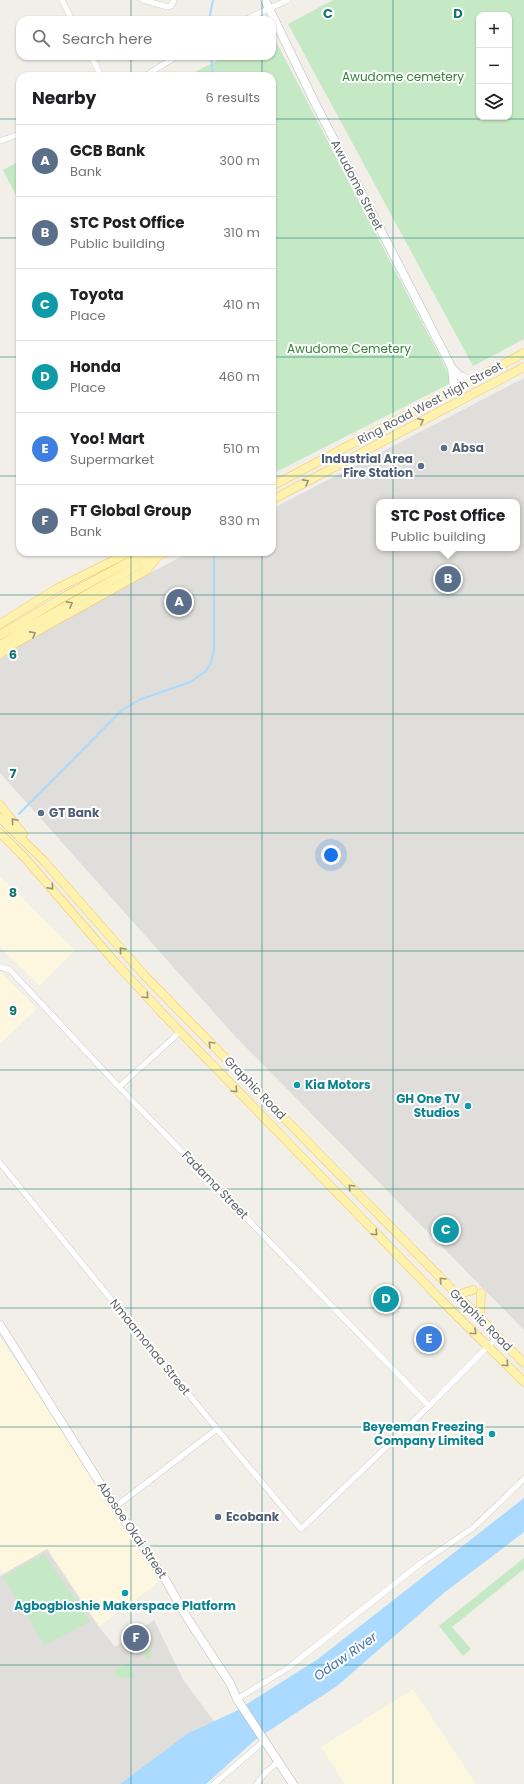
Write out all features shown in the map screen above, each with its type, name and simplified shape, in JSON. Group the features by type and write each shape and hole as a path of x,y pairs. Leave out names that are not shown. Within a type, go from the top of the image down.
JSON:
{"main road":[{"name":"Ring Road West High Street","path":"276,484 524,353"},
{"name":"Ring Road West High Street","path":"276,498 524,367"},
{"path":"0,624 56,589 122,556"},
{"path":"0,645 140,560 144,556"},
{"path":"0,635 60,599 140,560 155,556"},
{"path":"0,654 12,645 147,570 161,556"},
{"name":"Graphic Road","path":"0,805 23,834 21,839 43,860 144,975 524,1363"},
{"path":"2,820 21,839"},
{"path":"0,833 13,846"},
{"name":"Graphic Road","path":"0,841 13,846 53,889 114,961 180,1032 449,1308 524,1382"},
{"path":"456,1295 477,1291 480,1317"}],"street":[{"path":"62,0 70,16"},
{"path":"143,0 171,6 174,0"},
{"path":"250,16 267,4 288,0"},
{"name":"Awudome Street","path":"267,4 273,16"},
{"name":"Awudome Street","path":"276,23 314,101 452,368 460,376 472,381"},
{"path":"92,60 99,72"},
{"path":"151,72 171,60"},
{"path":"0,141 16,135"},
{"name":"Awudome Street","path":"452,368 454,390"},
{"name":"Fadama Street","path":"0,967 10,970 119,1086 429,1406"},
{"path":"119,1086 180,1032"},
{"name":"Nmaamonaa Street","path":"0,1163 217,1429 301,1529 429,1406"},
{"name":"Abosoe Okai Street","path":"0,1325 115,1507 165,1579 188,1619 230,1683 238,1700 293,1784"},
{"path":"429,1406 498,1336"},
{"path":"115,1507 217,1429"},
{"path":"238,1700 288,1668 421,1563 473,1528 524,1479"},
{"path":"214,1784 263,1739"},
{"path":"257,1784 264,1774 278,1762"}],"shaded area":[{"path":"524,378 524,1330 234,1035 0,773 0,660 13,649 85,607 182,556 276,556 276,507"},
{"path":"0,876 75,950 40,986 0,947"},
{"path":"0,971 37,1009 0,1044"},
{"path":"0,1337 93,1473 159,1582 99,1627 47,1549 3,1574 0,1569"},
{"path":"47,1549 99,1627 115,1647 154,1620 184,1681 216,1724 167,1784 0,1784 0,1576"},
{"path":"413,1689 476,1784 345,1784 321,1747"}],"green space":[{"name":"Awudome cemetery","path":"333,0 524,0 524,339 473,366 288,24"},
{"name":"Awudome Cemetery","path":"276,42 453,382 276,472 276,72 195,72 218,60 276,60"},
{"path":"16,163 16,195 3,170"},
{"path":"44,1554 90,1621 45,1645 3,1577"},
{"path":"524,1558 524,1569 452,1627 471,1649 463,1656 439,1626"},
{"path":"147,1646 150,1648 152,1655 150,1658 146,1659 145,1647"},
{"path":"126,1662 131,1665 132,1671 136,1676 124,1678 116,1676 114,1673 117,1669 126,1666"}],"water":[{"name":"Odaw River","path":"524,1498 524,1532 445,1592 337,1686 255,1740 206,1784 120,1784 187,1734 236,1711 318,1659"}],"waterway":[{"path":"210,16 213,0"},
{"path":"211,60 213,72"},
{"path":"19,814 122,710 139,700 190,682 206,671 211,663 214,650 214,556"}],"place":[{"name":"Absa","path":"444,448"},
{"name":"Industrial Area Fire Station","path":"421,466"},
{"name":"STC Post Office","path":"448,579"},
{"name":"GCB Bank","path":"179,602"},
{"name":"GT Bank","path":"41,813"},
{"name":"Kia Motors","path":"297,1085"},
{"name":"GH One TV Studios","path":"468,1106"},
{"name":"Toyota","path":"446,1230"},
{"name":"Honda","path":"386,1299"},
{"name":"Yoo! Mart","path":"429,1339"},
{"name":"Beyeeman Freezing Company Limited","path":"492,1434"},
{"name":"Ecobank","path":"218,1517"},
{"name":"Agbogbloshie Makerspace Platform","path":"125,1593"},
{"name":"FT Global Group","path":"136,1638"}]}
